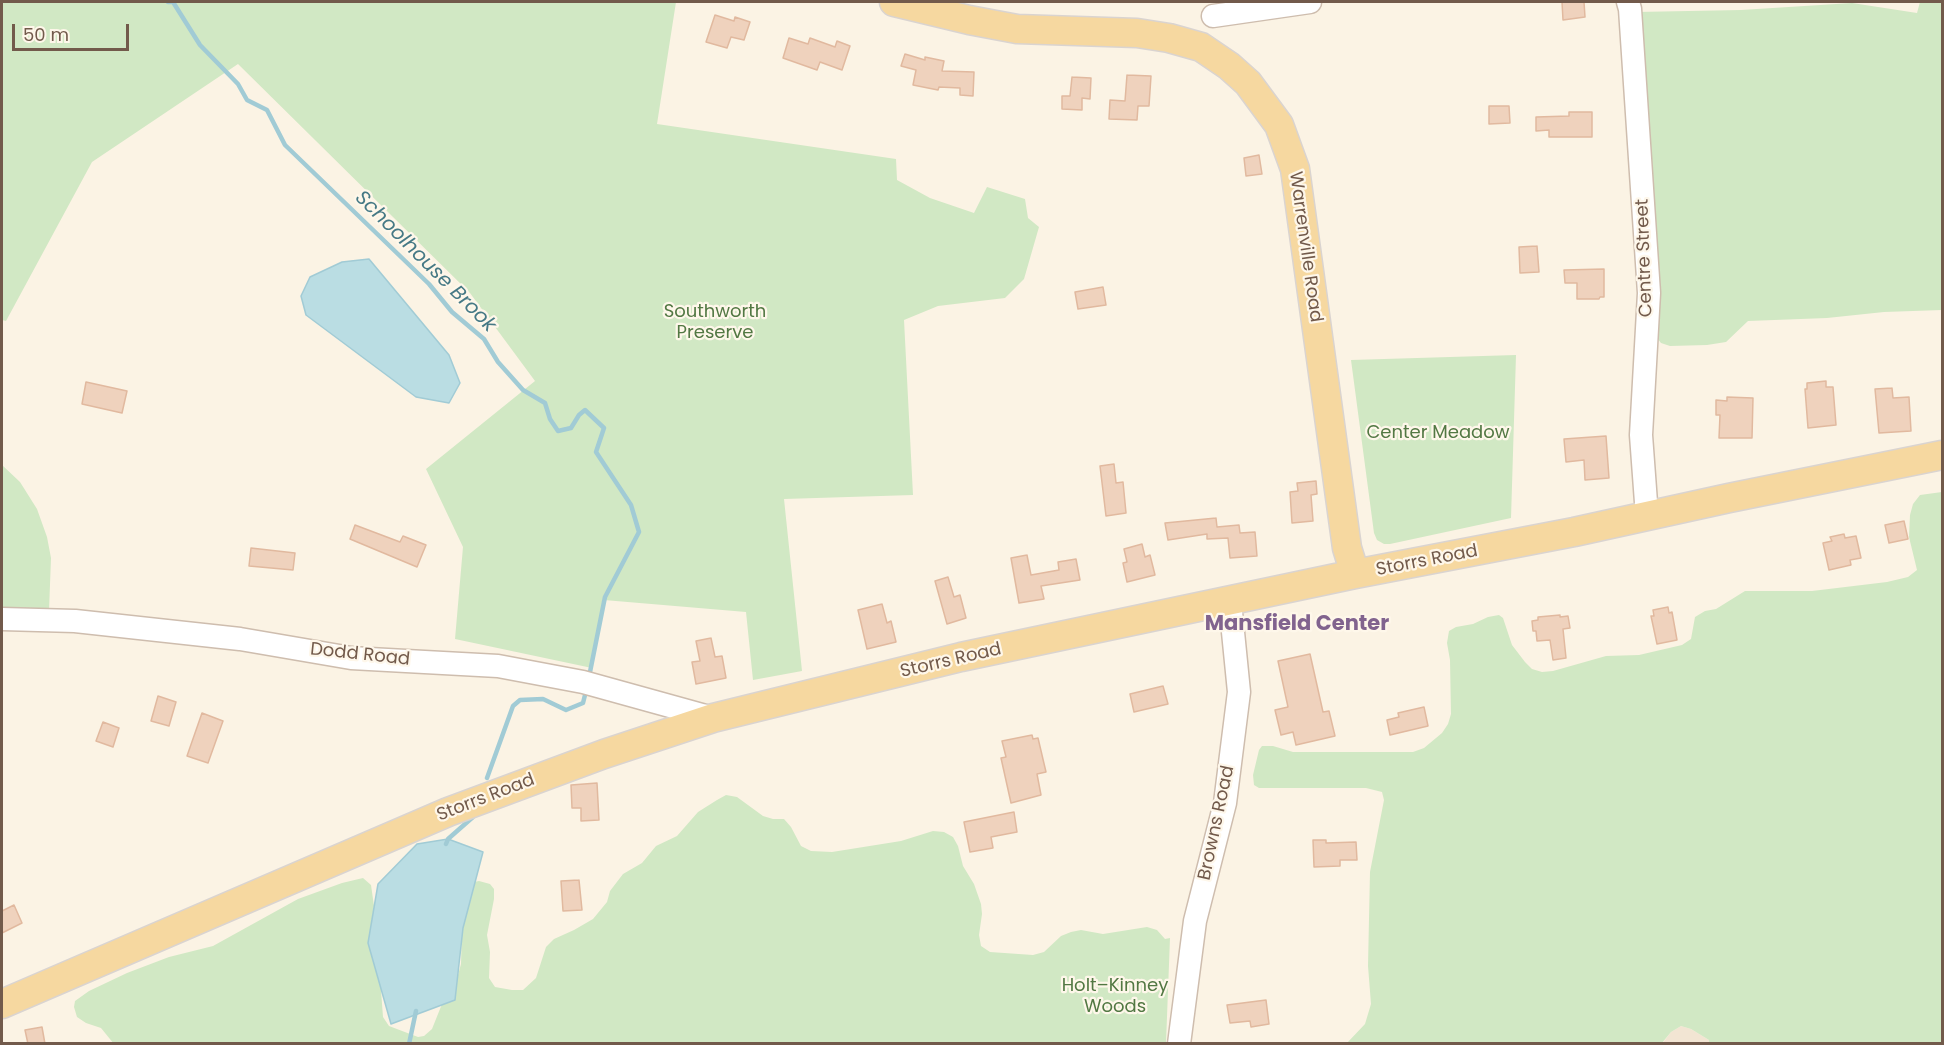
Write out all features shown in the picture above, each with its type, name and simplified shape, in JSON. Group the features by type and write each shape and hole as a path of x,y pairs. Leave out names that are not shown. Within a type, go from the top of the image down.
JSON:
{"main road":[{"name":"Warrenville Road","path":"894,2 1017,29 1137,33 1169,38 1201,47 1229,66 1248,83 1265,104 1279,125 1295,169 1347,548 1355,574"},
{"name":"Storrs Road","path":"2,1004 479,800 604,754 713,718 962,657 1355,574 1574,532 1942,455"}],"street":[{"path":"1201,47 1211,9 1310,2"},
{"name":"Centre Street","path":"1628,2 1649,293 1641,435 1647,516"},
{"name":"Browns Road","path":"1179,1044 1195,921 1225,803 1239,692 1230,602"},
{"name":"Dodd Road","path":"2,619 75,621 216,636 351,658 498,666 592,684 713,718"}],"shaded area":[{"path":"1681,1026 1691,1029 1709,1040 1709,1043 1662,1044 1671,1032"}],"green space":[{"name":"Southworth Preserve","path":"2,2 676,2 657,124 896,159 897,180 930,198 974,213 987,187 1025,199 1028,218 1039,227 1024,279 1005,298 938,306 904,320 913,495 784,499 802,671 753,680 746,612 604,600 592,668 455,639 463,547 426,469 535,381 470,293 238,64 92,162 6,321 2,320"},
{"path":"1920,2 1942,2 1942,310 1748,321 1726,342 1670,346 1661,343 1654,334 1636,12 1741,10 1852,3 1917,13"},
{"name":"Center Meadow","path":"1516,355 1511,518 1390,544 1377,540 1374,533 1351,360"},
{"path":"2,465 20,482 37,509 47,537 51,558 49,611 2,608"},
{"path":"1942,492 1942,1043 1709,1043 1709,1040 1691,1029 1681,1026 1671,1032 1662,1043 1347,1043 1365,1024 1371,1004 1368,966 1370,872 1384,800 1382,792 1366,788 1259,788 1254,785 1253,775 1262,746 1273,746 1293,752 1413,752 1424,748 1442,733 1451,714 1450,660 1447,643 1449,631 1488,617 1499,615 1503,618 1512,645 1532,669 1542,672 1553,671 1606,656 1639,655 1682,645 1691,639 1695,617 1705,611 1716,609 1745,591 1812,591 1887,582 1908,577 1917,570 1909,537 1913,504 1920,495"},
{"name":"Holt–Kinney Woods","path":"726,795 737,797 763,816 784,819 801,846 811,851 832,852 901,841 933,831 944,832 953,837 963,866 974,884 981,904 979,935 981,946 990,952 1033,955 1044,952 1061,936 1081,930 1103,934 1147,927 1157,930 1165,939 1170,938 1166,1043 114,1044 101,1028 77,1017 75,1001 89,991 169,957 213,946 298,899 363,878 371,885 374,906 369,937 380,977 383,1017 389,1026 418,1037 424,1036 432,1029 442,1004 455,986 461,964 462,926 474,882 490,884 494,889 487,935 490,952 489,978 495,987 523,990 536,978 546,947 554,939 593,919 607,902 610,891 623,874 642,863 656,846 677,836 698,812"}],"water":[{"path":"369,259 449,355 460,383 449,403 416,397 306,315 301,296 310,277 342,262"},
{"path":"448,839 483,852 463,928 455,1000 391,1024 368,943 378,884 417,844"}],"building":[{"path":"1562,2 1584,2 1585,17 1563,20"},
{"path":"715,15 734,21 735,17 750,22 744,40 731,37 727,48 706,42"},
{"path":"789,38 808,44 810,38 835,47 837,41 850,46 842,70 820,62 817,70 783,58"},
{"path":"905,54 925,60 925,57 944,61 942,71 974,72 973,96 960,95 960,88 939,87 938,90 913,85 916,70 901,66"},
{"path":"1127,75 1151,76 1149,106 1138,106 1137,120 1109,119 1110,100 1125,101"},
{"path":"1072,77 1091,78 1090,99 1082,98 1082,110 1062,109 1062,96 1070,96"},
{"path":"1489,106 1509,106 1510,123 1489,124"},
{"path":"1569,112 1592,112 1592,137 1549,137 1549,130 1536,131 1536,117 1569,116"},
{"path":"1259,155 1262,174 1246,176 1244,158"},
{"path":"1537,246 1539,272 1520,273 1519,247"},
{"path":"1604,269 1604,297 1599,299 1577,299 1577,283 1565,283 1564,270"},
{"path":"1103,287 1106,305 1078,309 1075,292"},
{"path":"1826,381 1826,387 1833,387 1836,425 1808,428 1805,389 1807,389 1807,383"},
{"path":"86,382 127,391 122,413 82,404"},
{"path":"1892,388 1893,398 1909,397 1911,431 1879,433 1875,389"},
{"path":"1727,397 1753,398 1752,438 1719,438 1720,415 1716,415 1716,400 1727,401"},
{"path":"1606,436 1609,478 1585,480 1584,460 1566,462 1564,439"},
{"path":"1114,464 1116,483 1123,482 1126,513 1106,516 1100,466"},
{"path":"1316,481 1317,494 1311,495 1313,521 1292,523 1290,492 1298,491 1297,483"},
{"path":"1216,518 1217,527 1239,525 1240,533 1255,532 1257,556 1230,558 1228,538 1207,539 1207,534 1168,540 1165,523"},
{"path":"1904,521 1908,539 1889,543 1885,525"},
{"path":"355,525 400,542 403,536 426,545 417,567 350,539"},
{"path":"1844,534 1845,538 1856,536 1861,558 1850,560 1851,565 1829,570 1823,543 1832,541 1830,537"},
{"path":"1142,544 1145,557 1150,555 1155,575 1127,582 1123,563 1127,562 1124,549"},
{"path":"251,548 295,553 293,570 249,566"},
{"path":"1027,555 1031,575 1059,570 1058,562 1076,559 1080,580 1041,586 1044,599 1019,603 1011,558"},
{"path":"948,577 954,597 960,595 966,618 947,624 935,581"},
{"path":"882,604 887,623 891,621 896,642 867,649 858,610"},
{"path":"1668,607 1669,613 1672,612 1677,640 1657,644 1651,616 1654,616 1653,610"},
{"path":"1560,615 1560,617 1568,616 1570,628 1563,629 1566,658 1553,660 1550,640 1537,641 1532,621 1538,620 1538,617"},
{"path":"711,638 715,657 722,656 726,678 696,684 692,662 700,661 696,641"},
{"path":"1310,654 1323,712 1329,711 1335,736 1296,745 1293,732 1281,735 1275,710 1288,707 1278,661"},
{"path":"1163,686 1168,704 1134,712 1130,694"},
{"path":"158,696 176,702 169,726 151,721"},
{"path":"1424,707 1428,726 1390,735 1387,720 1399,717 1398,713"},
{"path":"202,713 223,721 208,763 187,756"},
{"path":"103,722 119,728 113,747 96,741"},
{"path":"1032,735 1033,739 1038,738 1046,772 1037,774 1041,795 1011,803 1001,758 1006,757 1002,741"},
{"path":"597,783 599,820 581,821 581,808 572,808 571,785"},
{"path":"1014,812 1017,832 991,837 993,848 970,852 964,822"},
{"path":"1313,840 1326,840 1326,843 1356,842 1357,860 1340,860 1340,866 1314,867"},
{"path":"579,880 582,910 563,911 561,881"},
{"path":"14,905 22,923 2,933 2,911"},
{"path":"1266,1000 1269,1024 1251,1027 1250,1021 1230,1023 1227,1005"},
{"path":"42,1027 45,1044 28,1044 25,1030"}],"waterway":[{"name":"Schoolhouse Brook","path":"168,2 173,2 200,45 238,84 247,100 267,110 285,145 429,284 452,312 484,339 498,362 523,390 545,403 550,419 558,431 571,428 585,410 604,428 596,452 631,505 639,532 605,597 589,677"},
{"name":"Schoolhouse Brook","path":"487,778 513,706 520,700 543,699 566,710 583,703 586,691"},
{"name":"Schoolhouse Brook","path":"446,844 448,839 473,817"},
{"name":"Schoolhouse Brook","path":"409,1044 416,1011"}],"district":[{"name":"Mansfield Center","path":"1297,625"}]}
